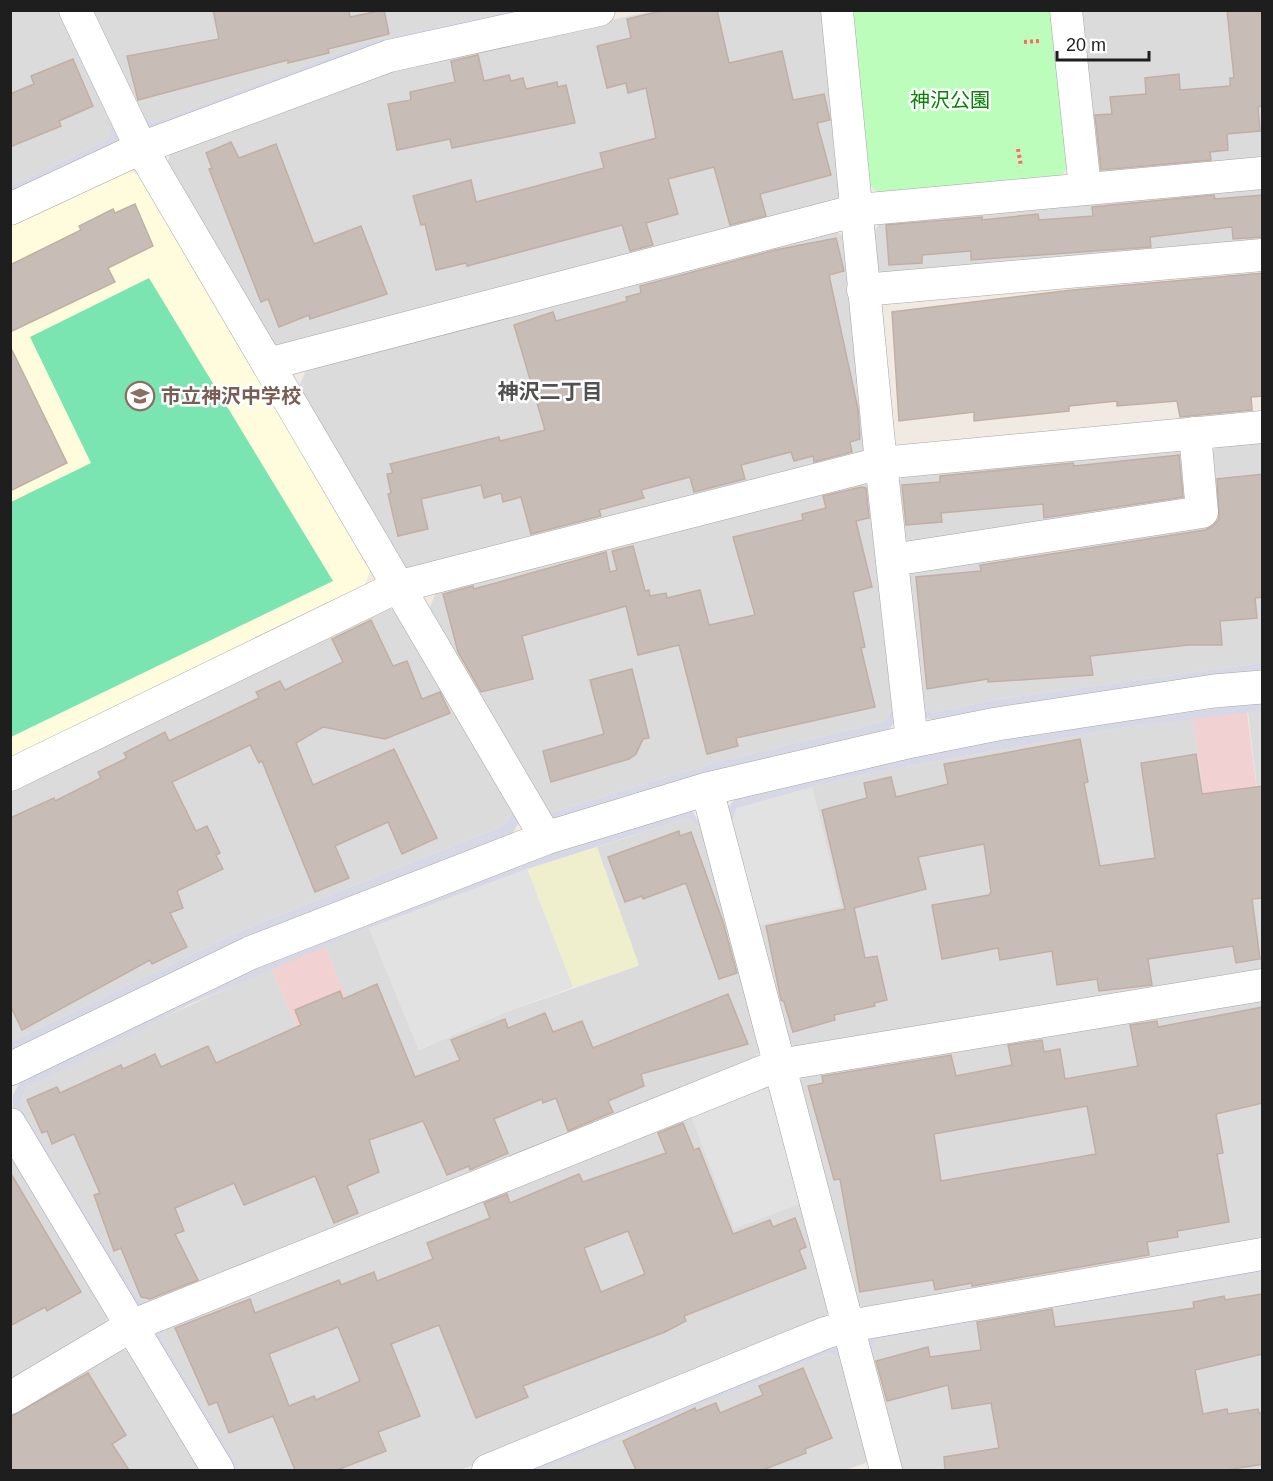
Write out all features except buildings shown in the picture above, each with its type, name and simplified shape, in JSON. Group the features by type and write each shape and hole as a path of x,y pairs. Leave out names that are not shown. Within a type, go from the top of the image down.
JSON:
{"street":[{"path":"75,10 141,148 546,838"},
{"path":"10,209 141,148 389,56 599,10"},
{"path":"837,10 858,210 863,290 912,741"},
{"path":"1066,10 1085,188"},
{"path":"268,364 858,210 1263,173"},
{"path":"863,290 1263,255"},
{"path":"10,775 397,587 881,463 1263,427"},
{"path":"892,560 1202,512 1195,433"},
{"path":"10,1069 250,953 546,838 707,789 912,741 997,724 1214,691 1263,687"},
{"path":"707,789 886,1470"},
{"path":"10,1398 131,1326 779,1065 1263,986"},
{"path":"10,1124 218,1470"},
{"path":"488,1470 814,1338 849,1326 1263,1254"}],"path":[{"path":"1024,42 1046,40"}],"shaded area":[{"path":"11,11 62,11 114,119 108,139 11,186"},
{"path":"88,11 511,11 368,42 156,122 138,114"},
{"path":"511,11 550,11 158,130 147,128 138,114 156,122 368,42"},
{"path":"652,11 826,11 844,188 834,203 285,349 270,344 165,170 172,149 387,69"},
{"path":"1078,11 1262,11 1262,162 1108,177 1093,163"},
{"path":"114,119 121,136 119,142 11,198 11,186 108,139"},
{"name":"市立神沢中学校","path":"124,170 141,175 370,571 365,585 11,758 11,221"},
{"path":"1262,186 1262,248 889,279 875,268 871,235 885,217"},
{"path":"831,227 848,240 870,441 860,456 413,571 399,565 296,393 308,366"},
{"path":"1262,437 1262,663 993,700 932,713 918,700 902,581 921,563 1210,517 1205,459 1223,440"},
{"path":"1174,445 1188,457 1194,494 1183,508 912,549 899,536 894,486 908,471"},
{"path":"860,480 874,491 895,707 884,721 706,765 553,812 538,803 427,615 438,587"},
{"path":"382,606 399,612 514,809 505,825 240,931 11,1042 11,788"},
{"path":"1262,663 1262,671 995,707 933,720 924,718 918,700 932,713 993,700"},
{"path":"1262,702 1262,711 1131,726 871,773 737,808 730,826 726,810 735,799 868,765 1037,733"},
{"path":"895,707 896,718 890,729 707,775 552,820 538,803 553,812 706,765 884,721"},
{"path":"1262,711 1262,832 1248,712"},
{"path":"1247,712 1262,832 1210,845 1193,718"},
{"path":"1193,718 1210,845 1262,838 1262,974 799,1051 784,1038 755,926 841,906 812,787 871,773 1131,726"},
{"path":"812,787 841,906 755,926 730,826 737,808"},
{"path":"514,809 520,820 512,834 11,1054 11,1042 240,931 505,825"},
{"path":"692,810 703,830 687,818 527,869 369,928 192,1003 26,1088 20,1105 138,1299 153,1304 138,1307 13,1109 13,1095 20,1082 189,995 524,861"},
{"path":"687,818 703,830 763,1047 753,1061 153,1304 138,1299 20,1105 26,1088 145,1026 271,968 324,1089 375,1069 325,946 369,928 419,1050 506,1012 638,966 597,847"},
{"path":"527,869 573,987 506,1012 419,1050 369,928"},
{"path":"325,946 376,1070 325,1090 271,968"},
{"path":"1262,995 1262,1243 866,1311 853,1300 797,1086 806,1071"},
{"path":"757,1083 774,1092 802,1203 734,1229 689,1111"},
{"path":"689,1111 802,1203 831,1307 823,1322 461,1470 240,1470 162,1339 167,1322"},
{"path":"10,1146 109,1310 105,1328 10,1381"},
{"path":"1262,1264 1262,1273 878,1339 869,1356 867,1344 870,1335"},
{"path":"1262,1273 1262,1470 899,1470 869,1356 878,1339"},
{"path":"167,1322 162,1339 240,1470 230,1470 153,1338"},
{"path":"823,1344 839,1346 845,1361 829,1353 542,1470 512,1470"},
{"path":"120,1349 134,1352 204,1470 11,1470 10,1415"},
{"path":"829,1353 845,1361 871,1461 846,1470 542,1470"}],"green space":[{"name":"神沢公園","path":"850,11 1054,11 1070,165 1059,178 882,196 868,183"},
{"name":"市立神沢中学校","path":"149,278 333,581 11,737 11,502 91,463 30,337"},
{"path":"597,847 639,965 573,987 527,869"}],"place":[{"name":"市立神沢中学校","path":"140,396"}],"district":[{"name":"神沢二丁目","path":"550,392"}]}
